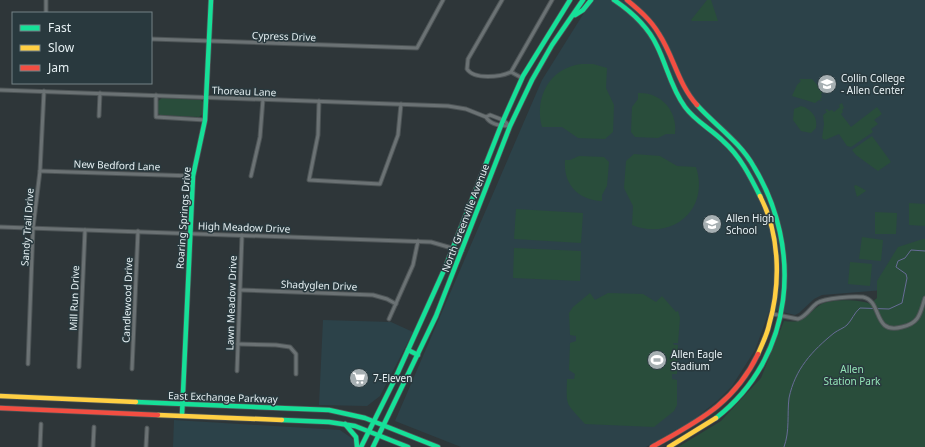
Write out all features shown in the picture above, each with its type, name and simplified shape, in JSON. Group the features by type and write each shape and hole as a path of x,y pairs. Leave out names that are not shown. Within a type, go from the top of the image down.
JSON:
{"main road":[{"name":"Roaring Springs Drive","path":"182,415 193,176 205,120 211,0"},
{"name":"North Greenville Avenue","path":"361,447 408,350 454,248 500,126 522,78 570,0"},
{"name":"North Greenville Avenue","path":"373,447 418,355 462,251 510,126 548,50 583,0"},
{"path":"573,16 583,10 591,0"},
{"path":"614,0 634,15 645,27 655,42 674,88 684,106 701,124 719,138 733,152 746,169 758,190 771,222 777,253 778,288 773,314 759,352 748,372 733,391 702,419 652,447"},
{"path":"627,0 652,24 662,39 683,85 694,103 740,148 755,167 766,187 779,220 785,252 786,284 781,316 767,355 754,377 743,393 710,424 669,447 665,440"},
{"path":"408,350 418,355"},
{"name":"East Exchange Parkway","path":"0,396 283,408 339,412 374,421 438,447"},
{"name":"East Exchange Parkway","path":"0,408 283,419 345,424 379,435 408,447"},
{"path":"283,408 283,419"},
{"path":"345,424 356,437 358,447"}],"street":[{"path":"46,0 46,12"},
{"name":"Cypress Drive","path":"152,39 417,48 443,0"},
{"path":"502,0 468,59 468,70 477,75 497,76 511,72 552,0"},
{"path":"511,72 522,78"},
{"name":"Thoreau Lane","path":"0,90 448,106 466,109 486,116 490,115 503,120 510,126"},
{"name":"Sandy Trail Drive","path":"28,364 33,228 40,171 44,91"},
{"path":"99,116 100,93"},
{"path":"156,95 156,118 205,120"},
{"path":"251,176 260,137 263,99"},
{"path":"319,101 318,135 309,180 380,184 398,135 401,104"},
{"name":"Thoreau Lane","path":"486,116 488,120 500,126"},
{"path":"500,126 510,126"},
{"name":"New Bedford Lane","path":"40,171 193,176"},
{"name":"High Meadow Drive","path":"0,227 418,241 437,243 462,251"},
{"name":"Mill Run Drive","path":"79,367 85,230"},
{"name":"Candlewood Drive","path":"132,369 138,231"},
{"name":"Lawn Meadow Drive","path":"236,371 242,235"},
{"path":"389,319 412,265 418,241"},
{"name":"Shadyglen Drive","path":"240,290 373,295 387,299 396,304"},
{"path":"773,314 798,319 805,316 819,302 862,297 871,301 882,323 890,328 909,325 920,317 925,298"},
{"path":"238,344 290,347 296,354 296,374"},
{"path":"40,447 41,424"},
{"path":"93,447 94,428"},
{"path":"146,447 147,428"}],"shaded area":[{"name":"Allen High School","path":"592,0 925,0 925,266 884,290 822,295 814,299 795,315 770,309 755,350 732,386 717,401 693,420 646,447 461,447 395,421 542,80"},
{"path":"323,320 391,322 413,332 380,396 367,406 319,405"},
{"path":"174,420 340,430 353,439 355,447 173,447"}],"green space":[{"path":"707,0 711,0 718,21 692,21 691,20"},
{"path":"581,64 593,64 607,68 606,88 614,105 613,132 605,139 578,138 562,127 542,127 540,105 547,86 561,71"},
{"path":"799,79 812,79 819,87 825,87 827,89 821,94 822,97 820,99 822,101 819,100 815,103 792,96 797,85 801,81"},
{"path":"638,93 654,96 661,99 666,104 674,118 675,134 666,134 658,138 635,137 631,132 632,107 638,99"},
{"path":"162,98 201,100 204,103 203,114 199,117 160,115 158,113 158,101"},
{"path":"842,103 844,108 841,114 851,127 877,107 882,114 874,120 878,124 871,129 873,132 851,147 847,146 839,134 825,140 822,138 824,124 823,115 827,112 825,110 832,110 834,112"},
{"path":"801,106 811,111 815,117 816,128 811,133 801,131 793,120 794,109"},
{"path":"872,136 891,162 878,171 856,155 852,150"},
{"path":"634,154 660,156 677,166 696,167 699,182 698,196 692,208 684,218 674,225 661,229 647,229 632,225 633,206 624,188 626,161"},
{"path":"579,156 604,157 609,162 607,186 602,195 602,201 586,198 579,194 570,183 565,169 565,160 570,160"},
{"path":"856,185 866,191 857,197 854,186"},
{"path":"909,203 925,204 925,226 909,225"},
{"path":"516,209 583,213 581,243 514,239"},
{"path":"875,212 897,213 896,234 875,234"},
{"path":"862,237 883,240 881,261 859,259"},
{"name":"Allen Station Park","path":"925,239 925,447 678,447 721,421 761,378 784,321 791,322 801,320 824,303 837,301 859,301 870,304 877,298 877,281 898,247"},
{"path":"514,248 581,251 580,281 513,278"},
{"path":"850,262 872,264 870,286 848,284"},
{"name":"Allen Eagle Stadium","path":"590,293 595,300 608,293 643,294 656,302 662,296 676,312 678,311 680,318 678,343 673,343 674,345 678,345 677,374 672,374 672,379 677,380 677,405 674,411 654,427 585,424 568,404 567,379 574,379 575,374 569,370 570,343 576,341 576,336 570,335 569,313 573,307"}],"waterway":[{"path":"784,447 788,429 789,398 795,378 800,369 826,340 847,325 860,308 889,309 902,303 907,278 906,274 896,267 898,261 905,258 911,250 925,251"}],"traffic: fast":[{"path":"182,415 193,176 205,120 211,0"},
{"path":"361,447 394,381 445,268 502,123 523,76 570,0"},
{"path":"373,447 436,316 510,126 532,80 552,45 583,0"},
{"path":"575,15 583,10 591,0"},
{"path":"614,0 633,15 649,32 680,100 693,117 735,153 760,196"},
{"path":"697,105 735,142 754,167 770,199 780,232 784,266 783,300 776,333 762,364 742,393 716,418"},
{"path":"408,350 418,355"},
{"path":"136,402 329,410 365,418 438,447"},
{"path":"282,420 329,422 355,426 408,447"},
{"path":"345,424 356,437 357,447"}],"traffic: slow":[{"path":"758,354 767,332 773,309 777,276 775,243 772,226 760,196"},
{"path":"0,396 136,402"},
{"path":"158,415 282,420"},
{"path":"669,447 716,418"}],"traffic: jam":[{"path":"627,0 656,29 669,52 685,88 697,105"},
{"path":"652,447 685,429 713,410 726,399 738,386 758,354"},
{"path":"0,408 158,415"}],"place":[{"name":"Collin College - Allen Center","path":"827,84"},
{"name":"Allen High School","path":"712,224"},
{"name":"Allen Eagle Stadium","path":"657,360"},
{"name":"7-Eleven","path":"359,378"}]}
